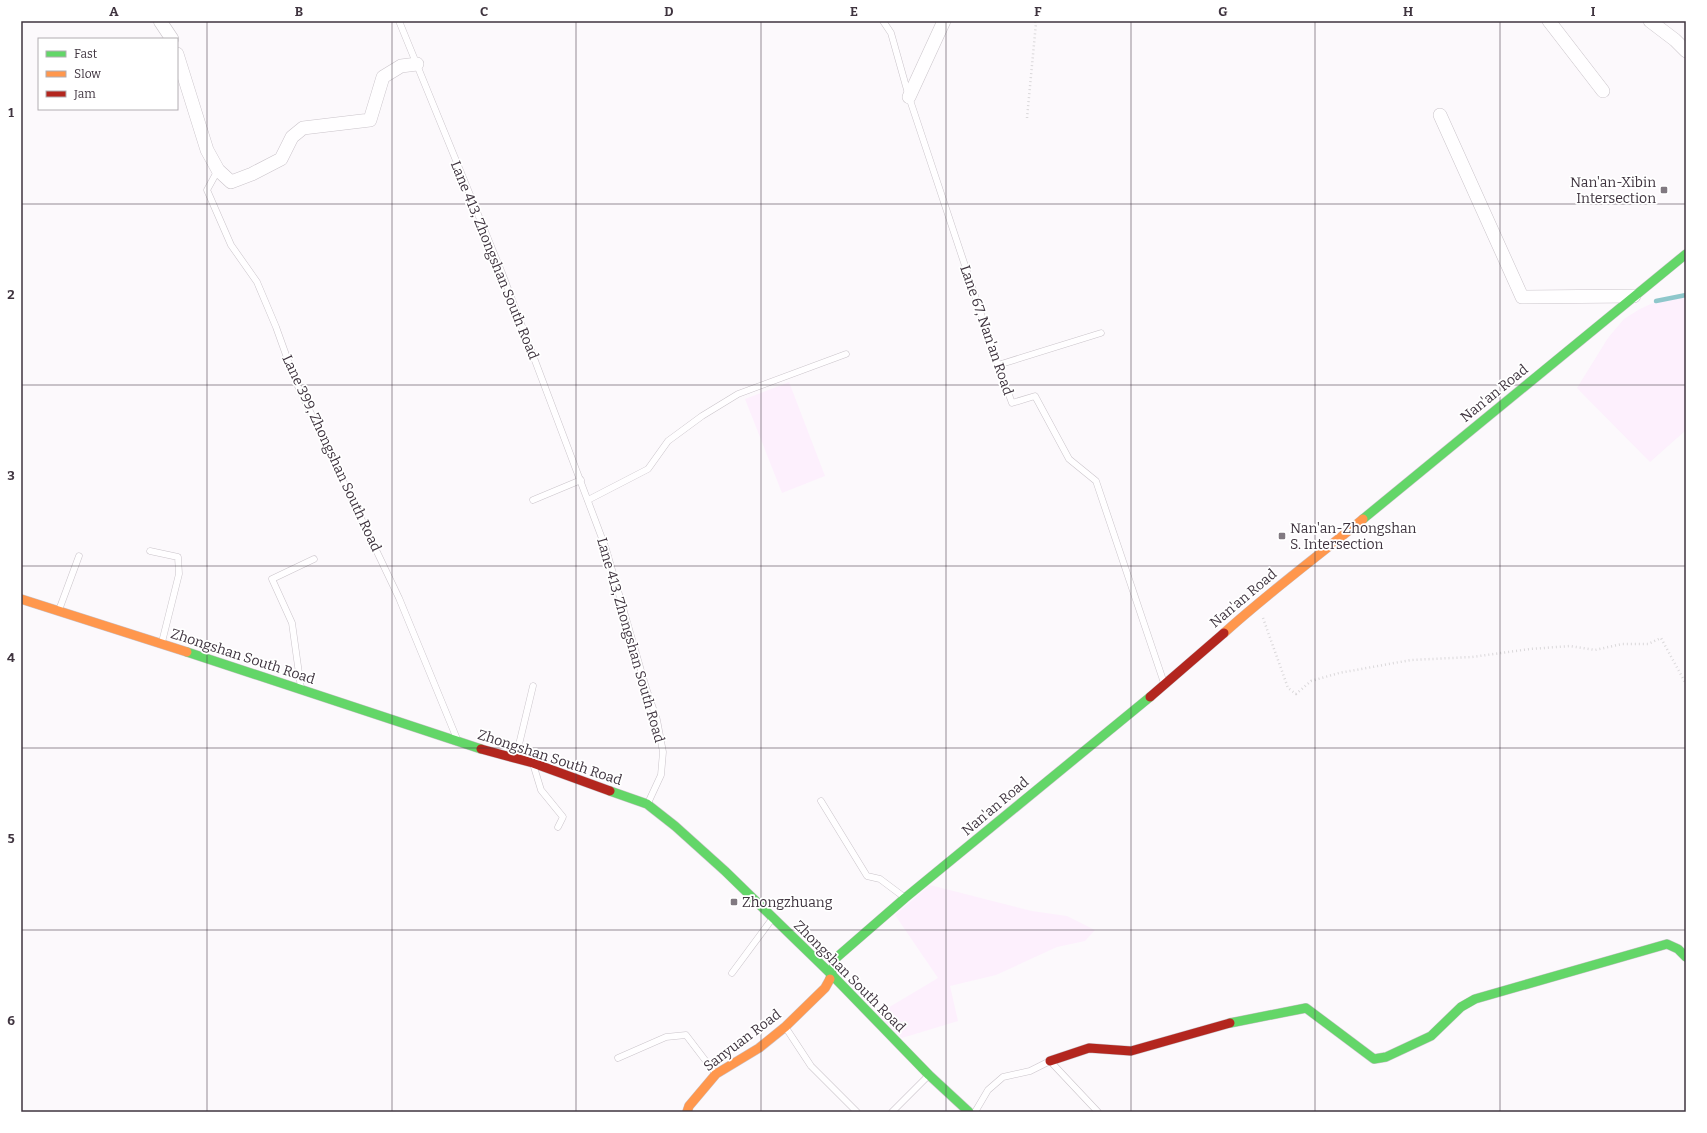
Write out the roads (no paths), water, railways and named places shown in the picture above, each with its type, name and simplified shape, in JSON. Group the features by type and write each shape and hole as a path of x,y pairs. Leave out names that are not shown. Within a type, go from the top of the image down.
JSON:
{"street":[{"path":"160,21 171,38"},
{"path":"909,97 944,21"},
{"path":"1549,21 1603,91"},
{"path":"1650,21 1675,40 1686,51"},
{"path":"178,57 207,150 218,170 231,182 252,174 281,159 292,137 303,128 370,120 383,77 401,66 417,64"},
{"path":"1440,115 1522,297 1634,296"},
{"name":"Nan'an Road","path":"832,975 836,958 905,898 1164,685 1257,603 1302,569 1686,254"},
{"name":"Zhongshan South Road","path":"21,599 458,742 533,763 647,804 675,826 720,866 832,975 929,1075 969,1112"},
{"path":"1050,1061 1089,1048 1132,1051 1216,1026 1306,1008 1374,1059 1386,1057 1431,1036 1460,1007 1475,999 1667,944 1678,949 1686,957"},
{"name":"Sanyuan Road","path":"687,1112 689,1106 716,1074 759,1048 785,1027 825,988 832,975"}],"lane":[{"name":"Lane 413, Zhongshan South Road","path":"399,21 502,273 606,549 657,720 663,752 661,775 647,804"},
{"name":"Lane 67, Nan'an Road","path":"883,21 891,33 909,97 1012,403 1035,396 1069,459 1096,481 1164,685"},
{"name":"Lane 399, Zhongshan South Road","path":"218,170 207,190 231,245 257,282 276,327 295,380 399,598 458,742"},
{"path":"998,365 1100,333"},
{"path":"588,500 648,469 668,441 702,416 738,394 846,354"},
{"path":"533,500 581,480"},
{"path":"150,551 178,557 179,574 162,644"},
{"path":"58,611 79,556"},
{"path":"301,690 292,623 272,579 314,559"},
{"path":"516,758 533,686"},
{"path":"533,763 541,790 563,817 558,827"},
{"path":"821,801 867,876 880,879 905,898"},
{"path":"732,973 773,918"},
{"path":"785,1027 811,1066 858,1112"},
{"path":"618,1058 666,1037 686,1035 716,1074"},
{"path":"975,1112 988,1090 1003,1076 1030,1071 1050,1061 1098,1112"},
{"path":"892,1112 929,1075"}],"waterway":[{"path":"1656,301 1686,295"}],"place":[{"name":"Nan'an-Xibin Intersection","path":"1664,190"},
{"name":"Nan'an-Zhongshan S. Intersection","path":"1282,536"},
{"name":"Zhongzhuang","path":"734,902"}]}
